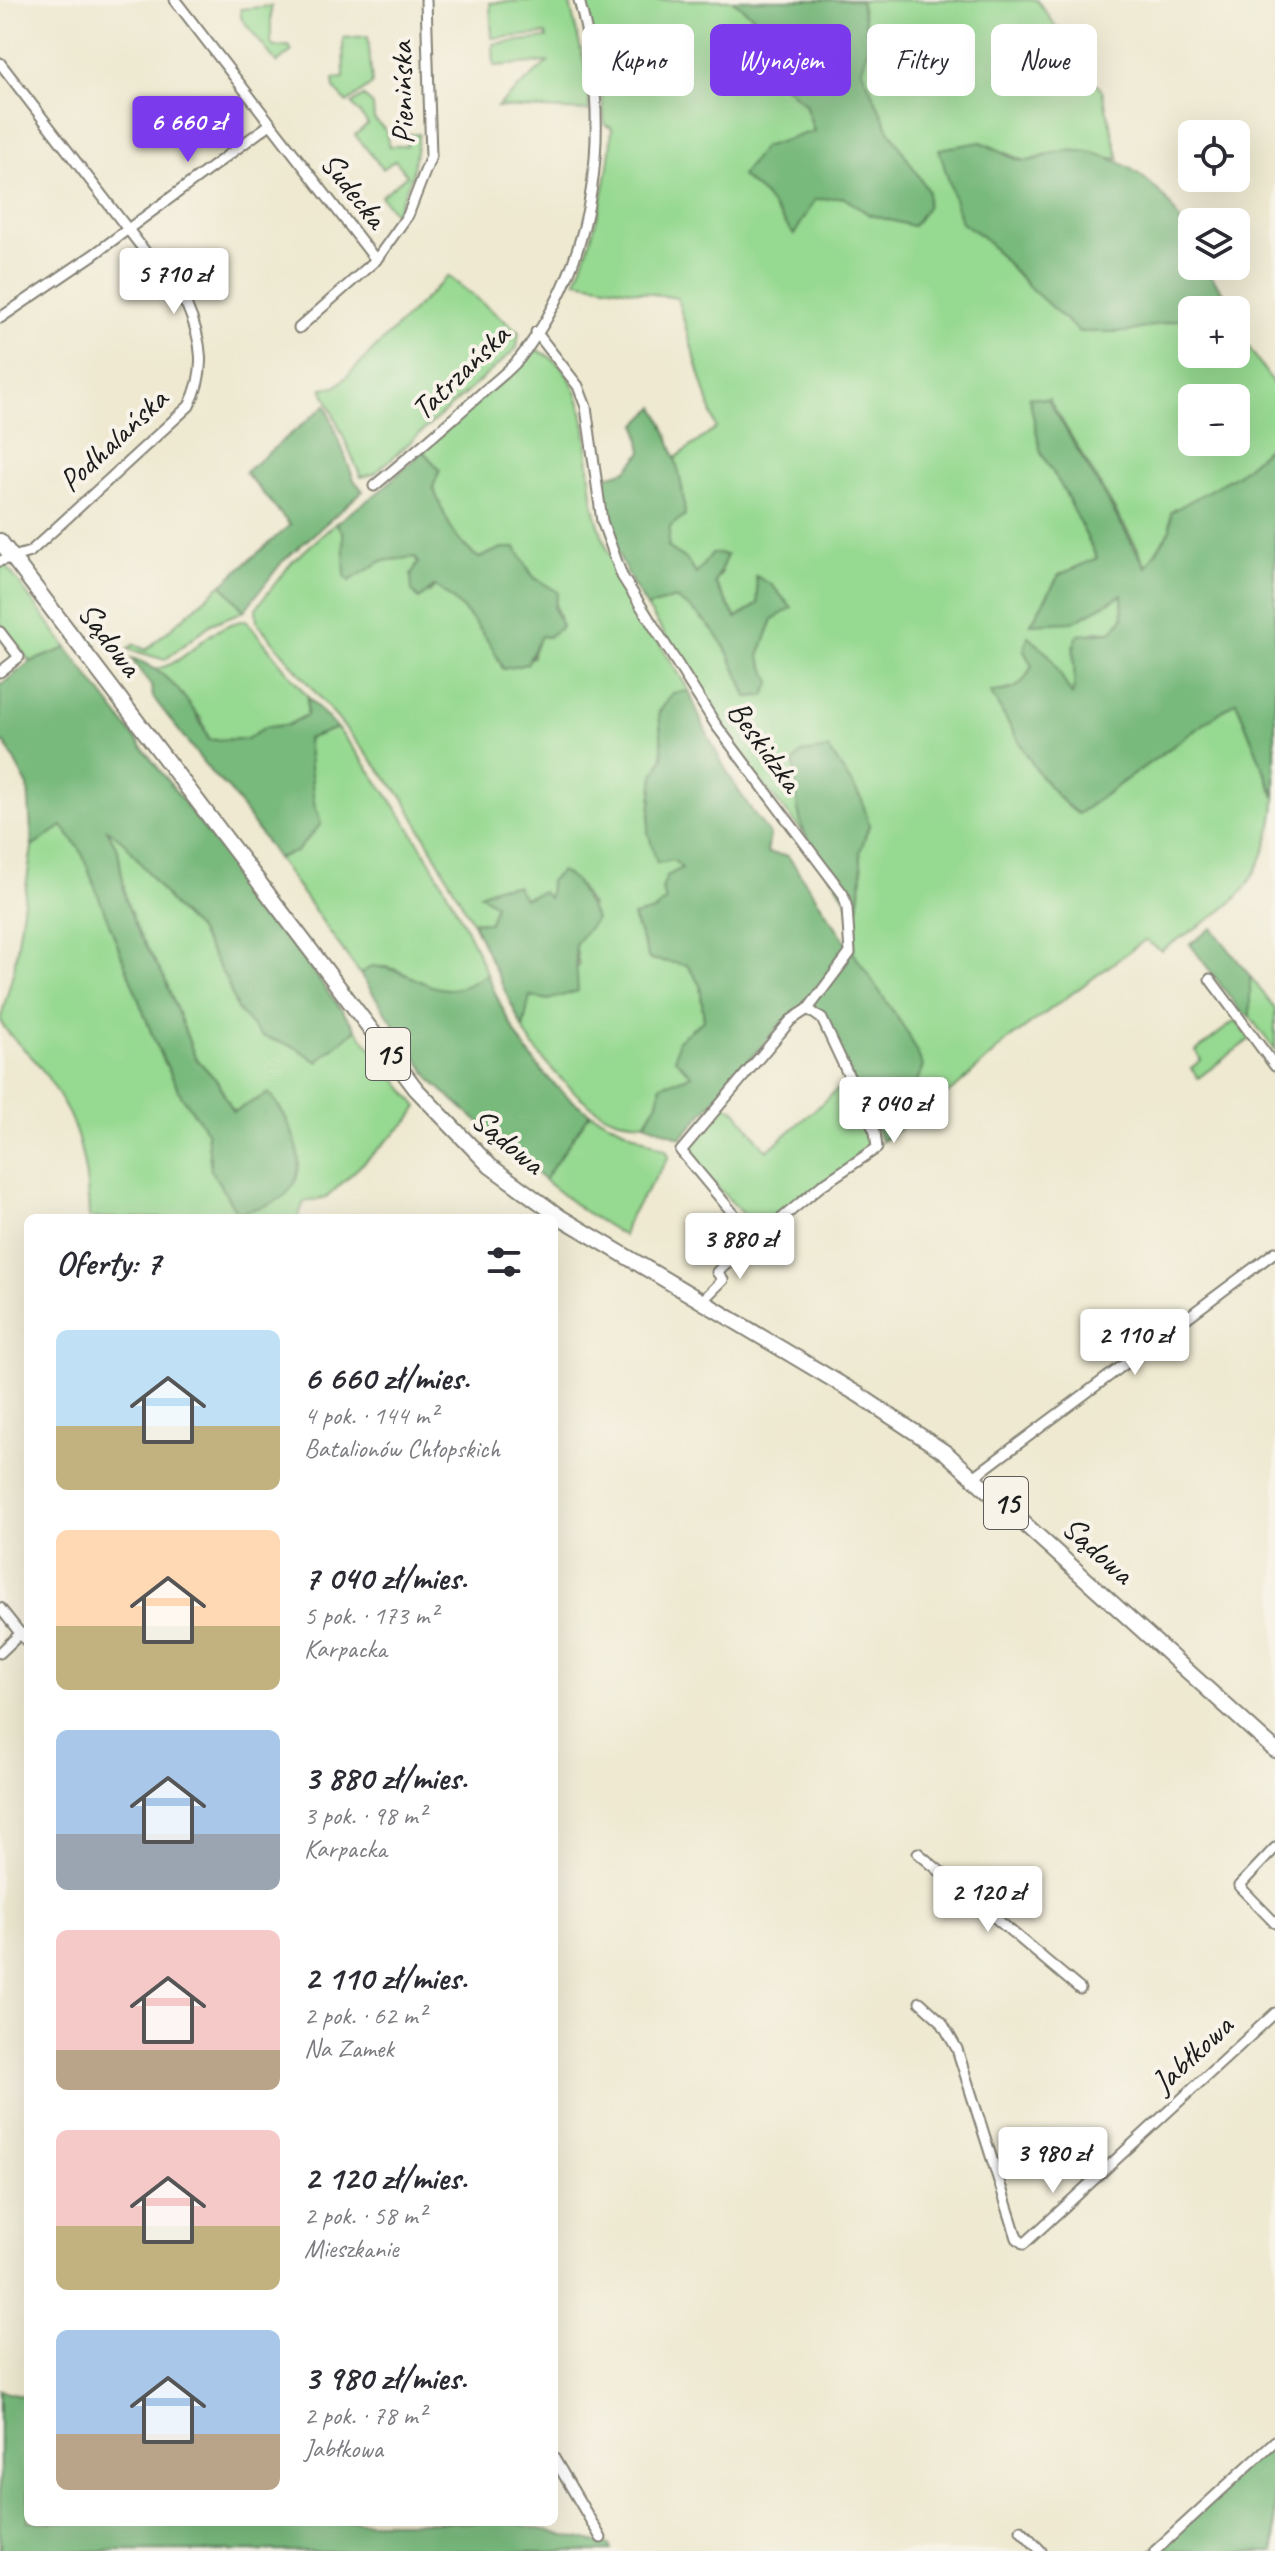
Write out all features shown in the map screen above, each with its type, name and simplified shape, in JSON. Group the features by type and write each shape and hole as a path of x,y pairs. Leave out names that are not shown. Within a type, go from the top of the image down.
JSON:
{"main road":[{"name":"Sądowa","path":"0,541 6,559 375,1038 440,1118 490,1166 521,1191 921,1435 975,1476 1275,1750"}],"street":[{"name":"Sudecka","path":"175,0 376,260"},
{"name":"Pienińska","path":"299,328 376,260 408,215 431,156 426,0"},
{"name":"Tatrzańska","path":"374,486 519,359 566,283 589,210 596,163 597,82 579,0"},
{"name":"Podhalańska","path":"0,63 187,306 200,336 198,389 189,406 30,552 6,559"},
{"path":"0,318 128,230 269,125"},
{"name":"Beskidzka","path":"536,332 578,386 586,407 602,521 622,576 716,725 843,894 847,908 850,953 808,1009 791,1020 681,1151 757,1242"},
{"path":"0,632 19,657 0,672"},
{"path":"1210,979 1275,1066"},
{"path":"702,1301 723,1280 717,1272 757,1242 822,1185 877,1148 875,1132 822,1019 808,1009"},
{"path":"975,1476 1275,1252"},
{"path":"0,1608 24,1637"},
{"path":"0,1653 21,1633"},
{"path":"1275,1848 1239,1886 1275,1923"},
{"path":"918,1853 1080,1989"},
{"name":"Jabłkowa","path":"920,2002 941,2021 957,2049 1017,2238 1024,2244 1275,2013"},
{"path":"1155,2551 1275,2441"},
{"path":"558,2465 601,2538"},
{"path":"1021,2530 1041,2551"}],"green space":[{"path":"569,0 582,54 582,96 589,96 589,111 497,107 548,62 494,66 493,44 547,38 546,34 492,38 490,3"},
{"path":"584,0 732,0 753,16 756,24 710,24 710,96 796,96 805,104 814,132 763,147 742,176 764,195 794,234 815,199 843,197 870,215 927,191 888,128 874,96 975,96 975,24 867,24 867,31 860,0 1037,0 1054,24 991,24 991,96 1097,96 1097,84 1102,91 1119,159 1063,151 1025,161 981,142 961,222 983,237 1029,287 1128,332 1178,320 1178,368 1250,368 1250,349 1275,386 1275,442 1238,474 1171,512 1170,530 1146,567 1049,399 1041,453 1065,492 1097,558 1059,575 1031,624 1101,606 1122,595 1123,618 1111,632 1096,631 1073,645 1078,679 1072,696 1049,655 1029,637 1024,651 1032,666 1024,680 1012,689 991,693 1039,774 1078,814 1236,701 1275,797 1269,836 1253,875 1238,896 1211,918 1161,951 1145,940 1006,1042 959,1085 882,1142 903,1117 922,1066 909,1035 853,955 862,875 860,852 869,825 800,818 807,837 753,772 647,607 675,598 689,607 720,640 747,697 764,695 770,681 759,656 773,619 757,576 758,605 736,618 715,582 722,572 696,574 687,560 668,547 670,527 683,491 674,459 716,428 677,298 576,281 590,243 608,167 612,128 605,125 602,96 694,96 694,24 590,24"},
{"path":"732,0 860,0 867,31 862,70 867,81 867,96 874,96 888,128 928,191 927,207 913,226 870,215 843,197 815,200 794,235 764,195 741,176 763,147 814,131 805,104 796,96 851,96 851,24 756,24 753,16"},
{"path":"271,6 271,43 274,47 289,46 292,51 277,63 241,18 241,9"},
{"path":"368,36 372,84 347,103 334,88 333,79 344,78 343,38"},
{"path":"867,49 867,81 862,70"},
{"path":"363,96 373,105 374,119 386,131 389,146 407,146 407,134 419,134 412,175 395,214 381,196 407,175 395,160 383,169 355,135 368,124 352,104"},
{"path":"981,142 1009,156 1030,161 1062,151 1085,151 1108,157 1130,168 1150,183 1178,218 1178,280 1214,280 1224,294 1178,296 1178,320 1128,332 1079,332 1029,287 983,237 961,222 939,149"},
{"path":"448,276 519,332 517,348 374,474 361,477 322,388 336,387"},
{"path":"532,348 553,359 568,376 578,396 587,442 591,490 602,536 635,604 689,691 659,711 663,758 654,775 648,832 683,868 662,889 666,900 654,911 633,917 649,959 687,964 700,985 704,1021 690,1029 693,1075 661,1085 658,1103 645,1123 617,1119 588,1103 550,1067 523,1029 529,996 579,966 575,944 585,929 591,905 575,881 549,898 495,904 490,924 472,921 404,799 257,622 256,608 292,562 336,523 343,532 349,581 382,561 415,557 418,563 411,576 429,593 435,586 465,612 491,645 503,669 533,657 534,646 541,636 548,637 562,627 551,590 533,576 516,548 502,548 479,558 462,543 433,487 440,470 423,451 521,363"},
{"path":"1029,397 1048,399 1146,567 1170,530 1171,512 1238,474 1275,442 1275,797 1236,701 1078,814 1051,789 1029,758 990,692 1011,689 1025,679 1032,666 1024,651 1028,636 1049,655 1072,695 1074,649 1078,635 1111,632 1123,618 1122,595 1073,622 1031,624 1059,575 1097,558 1065,492 1041,453"},
{"path":"326,405 354,480 363,491 282,562 244,611 222,584 290,525 245,472"},
{"path":"655,407 676,460 684,501 685,515 670,527 668,547 687,560 696,574 712,553 727,555 715,583 736,618 758,604 756,576 772,585 792,608 773,619 759,656 771,682 764,696 747,697 720,640 689,607 675,598 647,607 615,546 605,512 600,478 627,470 642,452 637,424"},
{"path":"423,451 440,470 433,487 450,527 462,544 479,558 502,548 516,548 533,577 558,592 554,608 562,627 548,637 541,636 527,664 503,669 475,623 456,602 435,586 419,599 412,591 411,576 418,563 415,557 382,561 349,581 345,576 343,533 336,523 380,491"},
{"path":"0,557 67,648 30,662 0,622"},
{"path":"222,584 244,611 211,624 165,660 128,649 134,644 146,650"},
{"path":"246,620 308,697 307,715 288,725 265,727 247,739 209,740 201,718 155,669 178,660 218,630"},
{"path":"67,648 356,1029 318,1062 295,1047 261,1036 237,1009 227,981 197,929 175,908 126,844 106,828 118,850 126,901 139,934 164,977 195,1057 218,1082 233,1112 269,1093 290,1127 298,1154 296,1180 284,1196 265,1206 237,1213 211,1170 207,1131 181,1095 155,1042 81,851 62,826 32,847 28,786 5,743 0,742 0,686 30,662"},
{"path":"131,658 157,671 179,690 209,740 247,739 265,727 288,725 307,715 308,697 337,728 307,739 314,803 321,824 296,852 277,858 229,789 213,775 153,697 151,686"},
{"path":"689,691 724,766 770,835 767,853 788,856 909,1035 923,1066 903,1117 882,1142 822,1014 806,1003 781,1024 681,1138 645,1123 658,1103 661,1085 692,1075 675,1059 678,1040 704,1020 700,985 687,965 649,959 633,916 654,911 666,900 662,889 667,876 682,868 673,860 657,863 648,832 654,775 663,758 659,712 673,693"},
{"path":"337,728 401,815 456,909 487,974 467,987 454,991 442,990 384,967 360,974 277,858 296,852 321,824 314,803 307,738"},
{"path":"829,749 862,800 869,825 860,852 862,875 856,920 807,838 798,811 794,762 801,753"},
{"path":"62,826 82,851 155,1042 181,1095 207,1131 211,1170 244,1107 233,1112 218,1082 195,1057 164,977 139,934 126,901 118,850 105,826 126,844 175,908 197,929 227,981 237,1009 261,1036 295,1047 318,1062 356,1029 418,1107 409,1120 326,1198 304,1202 300,1214 89,1214 86,1174 70,1117 37,1063 0,1021 14,969 32,847"},
{"path":"561,871 575,881 596,919 575,944 578,991 548,1000 530,996 523,1029 472,921 490,923 495,904 480,894 499,886 516,886 524,898 542,892 549,898 550,881"},
{"path":"1212,928 1250,976 1250,1017 1241,1012 1190,944"},
{"path":"372,966 390,969 441,988 469,984 487,974 505,1015 528,1052 555,1085 590,1113 544,1180 433,1082 360,974"},
{"path":"1250,976 1275,1009 1275,1050 1250,1017"},
{"path":"1236,1020 1250,1039 1198,1078 1191,1068 1201,1060 1196,1051"},
{"path":"846,1082 869,1125 874,1144 867,1153 780,1218 748,1219 697,1166 691,1146 724,1104 735,1110 767,1151"},
{"path":"590,1113 666,1150 669,1156 629,1218 624,1236 582,1210 544,1180"},
{"path":"0,2390 24,2396 24,2526 528,2526 610,2546 612,2551 0,2551"},
{"path":"1275,2436 1275,2551 1151,2551"}]}
